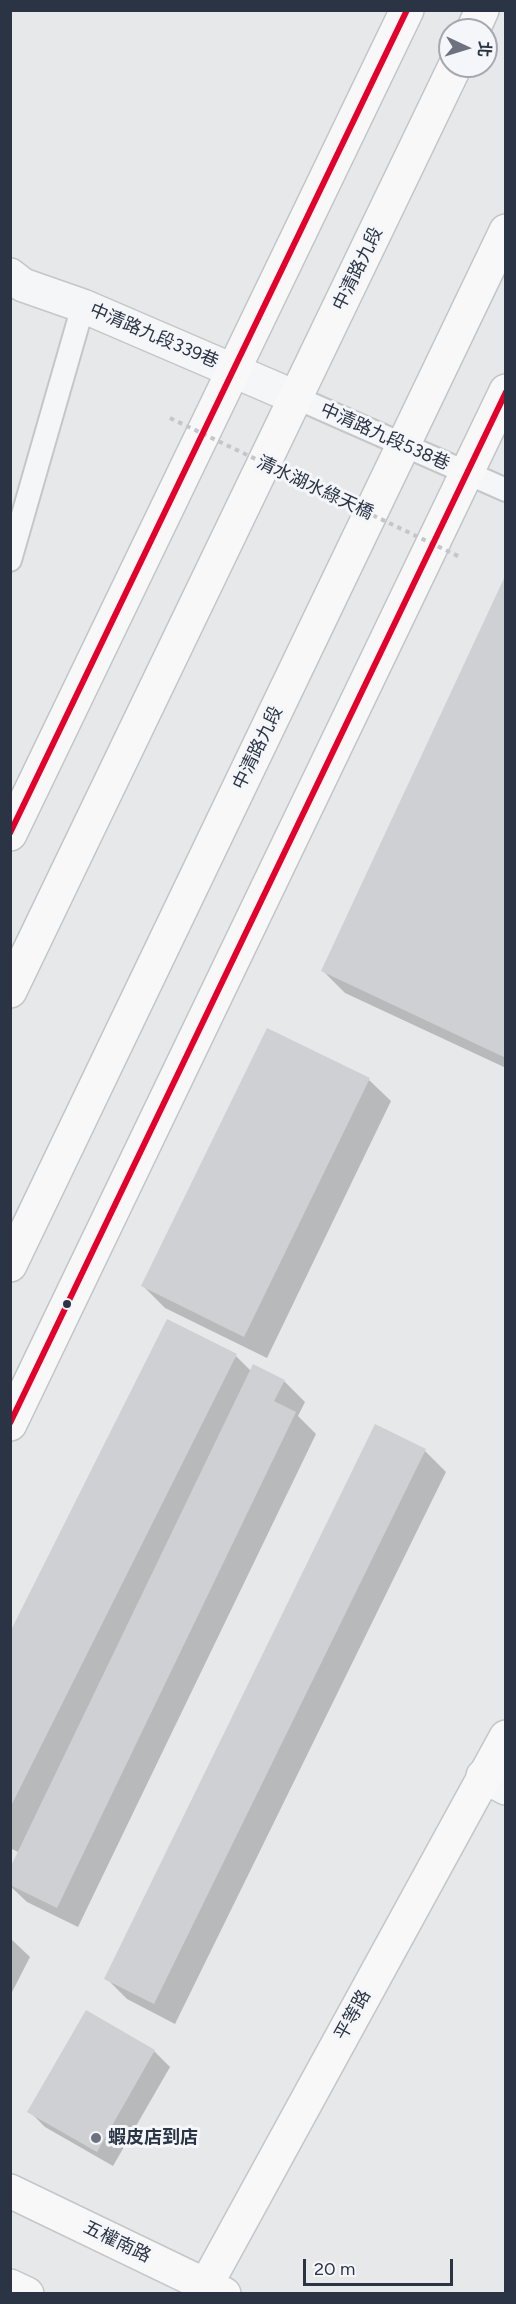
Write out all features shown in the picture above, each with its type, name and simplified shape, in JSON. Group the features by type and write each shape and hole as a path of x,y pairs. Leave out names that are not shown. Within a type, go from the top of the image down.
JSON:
{"main road":[{"path":"10,834 406,10"},
{"name":"中清路九段","path":"10,991 449,78"},
{"name":"中清路九段","path":"10,1265 506,231"},
{"path":"10,1424 506,391"},
{"name":"平等路","path":"210,2290 494,1782 506,1737"},
{"name":"五權南路","path":"10,2191 210,2290"},
{"path":"10,2286 27,2294"}],"street":[{"name":"中清路九段339巷","path":"10,275 23,285 82,306 297,398"}],"lane":[{"path":"10,560 82,306"},
{"name":"中清路九段538巷","path":"297,398 506,490"}],"path":[{"name":"清水湖水綠天橋","path":"170,418 460,557"}],"building":[{"path":"506,574 506,1058 321,971"},
{"path":"267,1028 370,1078 244,1337 141,1286"},
{"path":"167,1319 237,1354 10,1808 10,1632"},
{"path":"253,1364 285,1380 274,1401 296,1412 57,1908 10,1885 10,1868"},
{"path":"375,1424 426,1449 154,2004 104,1979"},
{"path":"86,2010 155,2050 97,2152 27,2112"}],"transit line":[{"path":"10,833 407,10"},
{"path":"10,1423 506,392"}],"place":[{"name":"蝦皮店到店","path":"96,2138"}]}
